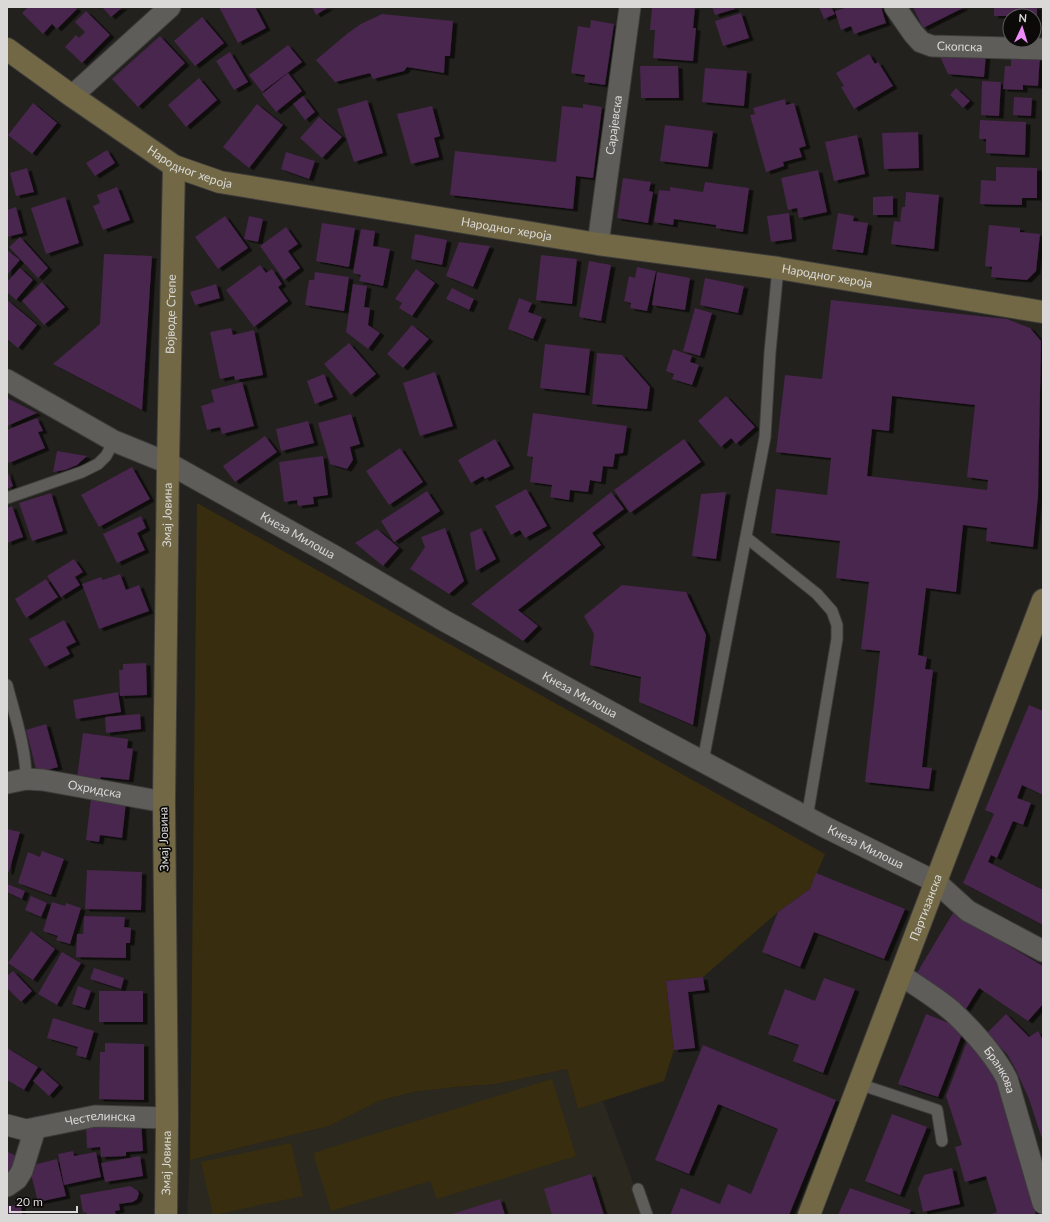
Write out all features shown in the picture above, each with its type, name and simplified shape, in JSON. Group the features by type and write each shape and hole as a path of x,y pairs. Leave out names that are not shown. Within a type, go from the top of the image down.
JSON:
{"street":[{"path":"72,96 170,7"},
{"name":"Сарајевска","path":"598,244 630,7"},
{"name":"Скопска","path":"895,7 921,42 932,46 1043,49"},
{"name":"Народног хероја","path":"7,50 174,166 220,182 598,244 778,268 1043,312"},
{"name":"Војводе Степе","path":"168,463 174,166"},
{"name":"Кнеза Милоша","path":"7,380 114,441 168,463 336,557 443,620 633,725 808,818 936,882 968,911 1043,951"},
{"name":"Змај Јовина","path":"166,1215 167,1118 164,802 168,463"},
{"name":"Партизанска","path":"809,1215 1042,606"},
{"name":"Охридска","path":"16,781 43,780 164,802"},
{"name":"Бранкова","path":"901,975 953,1012 980,1041 1002,1069 1007,1079 1043,1202"},
{"name":"Честелинска","path":"7,1125 26,1130 74,1119 95,1116 167,1118"},
{"path":"7,1186 17,1179 22,1171 35,1129"}],"lane":[{"path":"703,761 747,538 765,437 770,352 778,268"},
{"path":"7,498 82,472 98,464 106,456 114,441"},
{"path":"747,538 817,594 832,611 837,625 837,639 808,818"},
{"name":"Охридска","path":"7,685 26,766 16,781"},
{"path":"859,1084 937,1110 942,1141"},
{"path":"638,1190 643,1210 647,1215"}],"shaded area":[{"path":"197,503 825,854 810,889 778,912 703,977 666,981 674,1050 664,1081 578,1109 567,1069 496,1084 413,1092 379,1101 329,1126 190,1160"},
{"path":"567,1069 578,1109 603,1101 645,1215 187,1215 190,1160 329,1126 379,1101 413,1092 496,1084"},
{"path":"552,1079 576,1156 437,1199 430,1181 331,1211 313,1153"},
{"path":"291,1143 303,1196 213,1215 201,1162"}],"building":[{"path":"28,7 74,7 77,9 57,29 52,24 43,34 22,13"},
{"path":"102,7 123,7 111,17"},
{"path":"219,7 255,7 266,28 238,43"},
{"path":"312,7 329,7 316,15"},
{"path":"652,7 695,7 693,28 696,28 693,61 653,58 655,30 650,30"},
{"path":"712,7 734,7 735,9 715,15"},
{"path":"819,7 831,7 835,14 824,19"},
{"path":"848,7 881,7 886,23 854,34 851,26 841,30 835,11"},
{"path":"913,7 963,7 963,8 923,28"},
{"path":"994,7 1037,7 1002,8 1002,16 994,16"},
{"path":"86,11 110,35 82,63 65,47 76,35 79,38 85,32 75,22"},
{"path":"741,13 749,38 723,46 715,21"},
{"path":"382,14 453,21 450,56 445,56 444,73 407,67 404,71 373,79 370,73 335,82 316,60 348,33 361,24"},
{"path":"202,17 224,43 195,66 174,41"},
{"path":"591,20 614,24 605,85 584,82 585,75 571,73 578,26 590,28"},
{"path":"160,36 185,63 138,107 112,79"},
{"path":"288,45 302,62 262,92 249,75"},
{"path":"937,50 986,54 984,77 948,74"},
{"path":"230,52 248,82 234,90 216,61"},
{"path":"1011,53 1040,55 1038,86 1023,85 1023,90 1003,89 1005,66 1011,66"},
{"path":"869,54 875,64 878,62 893,86 854,109 841,87 844,86 836,73"},
{"path":"640,66 678,66 679,98 641,98"},
{"path":"705,68 747,71 744,106 702,102"},
{"path":"288,73 302,91 276,112 262,94"},
{"path":"199,78 217,100 186,127 168,105"},
{"path":"982,81 1001,82 999,116 981,115"},
{"path":"956,88 970,101 963,108 950,95"},
{"path":"303,96 315,112 305,120 293,104"},
{"path":"1014,97 1032,98 1031,116 1013,115"},
{"path":"785,99 786,105 794,103 806,146 799,148 802,157 783,162 784,166 766,172 750,115 755,114 753,108"},
{"path":"367,100 383,153 354,162 337,109"},
{"path":"33,103 57,123 32,154 8,135"},
{"path":"257,104 283,125 249,168 223,147"},
{"path":"583,104 602,107 593,178 576,176 573,209 450,195 455,151 556,162 562,106 583,108"},
{"path":"432,106 440,136 434,138 439,157 411,164 397,114"},
{"path":"319,117 342,137 322,158 300,138"},
{"path":"980,120 1026,122 1025,155 986,153 986,139 979,139"},
{"path":"665,125 713,131 708,167 660,161"},
{"path":"918,132 919,168 884,169 882,133"},
{"path":"857,135 865,174 834,181 825,142"},
{"path":"107,150 115,163 95,176 86,163"},
{"path":"286,152 315,161 309,179 281,169"},
{"path":"996,167 1037,168 1037,198 1022,198 1022,205 980,204 981,180 996,181"},
{"path":"27,168 34,192 16,196 10,173"},
{"path":"818,170 827,212 799,218 797,208 788,210 781,178"},
{"path":"623,178 651,182 649,191 653,192 648,223 617,218"},
{"path":"705,182 749,188 743,232 716,228 716,225 674,219 673,225 654,222 659,190 670,191 670,187 703,192"},
{"path":"117,187 130,220 103,230 93,206 100,203 97,195"},
{"path":"906,192 939,195 934,249 891,244 894,221 900,222 902,207 905,207"},
{"path":"893,196 893,215 873,215 873,197"},
{"path":"65,197 79,243 46,254 31,208"},
{"path":"16,207 23,233 7,237 7,210"},
{"path":"789,213 792,239 771,242 767,216"},
{"path":"838,213 854,216 853,221 868,223 863,253 832,249"},
{"path":"225,216 248,248 218,269 195,237"},
{"path":"249,216 263,219 258,242 244,239"},
{"path":"322,223 355,228 349,267 316,261"},
{"path":"989,225 1020,228 1020,232 1040,234 1036,271 1027,280 991,277 992,267 985,266"},
{"path":"286,227 298,244 288,251 300,268 284,280 260,246"},
{"path":"361,229 375,231 373,246 390,249 383,286 359,281 361,275 353,273"},
{"path":"415,234 447,240 442,265 411,259"},
{"path":"20,237 48,268 38,278 9,247"},
{"path":"459,242 490,246 473,287 446,276"},
{"path":"7,250 20,260 7,275"},
{"path":"104,254 152,256 142,410 53,364 100,324"},
{"path":"541,255 577,259 572,304 536,300"},
{"path":"589,261 611,265 601,321 579,317"},
{"path":"260,265 266,273 272,269 282,284 278,287 288,301 254,327 226,290"},
{"path":"637,267 656,271 647,311 630,308 631,303 624,301 629,276 635,278"},
{"path":"20,268 33,280 16,300 7,292 7,282"},
{"path":"416,269 435,283 412,316 399,308 402,303 395,299"},
{"path":"315,272 349,277 344,311 305,305 309,280 314,280"},
{"path":"657,272 690,278 685,310 652,305"},
{"path":"705,278 744,286 738,313 700,305"},
{"path":"42,282 65,307 44,325 22,301"},
{"path":"216,284 220,298 195,305 190,292"},
{"path":"353,284 367,286 364,307 370,308 368,325 380,333 368,349 346,332"},
{"path":"452,288 474,299 469,310 446,299"},
{"path":"519,298 532,303 528,312 542,317 533,339 508,329"},
{"path":"7,300 37,325 18,348 7,339"},
{"path":"831,300 1007,319 1030,328 1041,341 1038,496 1033,547 986,541 987,528 963,525 956,592 926,588 918,655 927,657 925,669 933,670 922,767 932,768 929,789 865,782 880,651 861,649 869,582 836,578 840,541 771,533 776,489 827,495 831,458 776,452 785,375 822,379","holes":["892,396 975,405 967,477 988,480 987,490 867,476 872,429 889,431"]},
{"path":"695,308 712,313 700,356 683,351"},
{"path":"412,325 429,339 403,368 387,354"},
{"path":"231,328 233,335 254,330 263,375 235,380 234,376 220,379 210,332"},
{"path":"349,343 376,374 351,395 324,364"},
{"path":"545,344 590,349 585,393 540,388"},
{"path":"673,349 692,356 690,362 699,365 692,385 672,379 674,374 666,371"},
{"path":"597,353 622,355 650,387 647,409 592,404"},
{"path":"435,372 453,426 420,436 403,383"},
{"path":"324,374 333,397 315,404 307,381"},
{"path":"242,382 254,426 222,434 220,427 207,430 201,406 214,402 211,390"},
{"path":"726,396 755,427 736,444 731,438 721,447 698,421"},
{"path":"7,398 37,413 7,426"},
{"path":"533,413 627,426 623,453 615,454 613,467 603,466 601,482 590,480 588,492 570,490 569,500 550,497 552,485 530,482 533,457 527,456"},
{"path":"351,414 360,444 350,447 353,460 347,469 330,464 318,423"},
{"path":"37,418 43,431 38,432 45,448 9,463 7,459 7,430"},
{"path":"308,421 314,443 281,451 276,429"},
{"path":"265,436 277,452 235,482 223,466"},
{"path":"495,439 510,466 485,479 483,476 471,483 458,460"},
{"path":"684,439 701,462 630,513 614,490"},
{"path":"400,448 423,482 389,505 366,471"},
{"path":"57,451 87,456 77,465 65,470 53,472"},
{"path":"323,456 328,495 313,497 314,504 298,506 297,500 284,502 279,462"},
{"path":"132,467 150,499 99,527 81,495"},
{"path":"7,470 13,486 7,489"},
{"path":"526,489 547,526 525,538 520,530 511,535 495,506"},
{"path":"427,491 440,511 394,542 381,521"},
{"path":"611,492 624,509 592,533 601,545 518,610 538,626 523,641 471,604"},
{"path":"726,492 716,559 692,556 701,494"},
{"path":"51,493 63,531 32,541 19,503"},
{"path":"12,506 23,537 7,543 7,508"},
{"path":"141,516 146,528 137,533 145,550 117,563 103,534"},
{"path":"445,528 464,581 449,594 410,569 425,547 421,537"},
{"path":"481,528 496,559 476,571 470,533"},
{"path":"377,529 399,548 383,566 355,543"},
{"path":"74,559 83,572 75,577 80,585 61,597 47,576"},
{"path":"120,574 126,590 139,585 149,611 99,629 82,584 101,577 103,580"},
{"path":"46,579 58,597 26,618 15,599"},
{"path":"622,585 686,592 706,635 693,725 639,702 641,677 590,665 594,634 584,616"},
{"path":"64,620 76,642 66,647 70,654 45,667 29,639"},
{"path":"146,663 147,695 120,696 119,670 123,670 123,664"},
{"path":"118,692 121,712 76,719 73,700"},
{"path":"1029,705 1043,711 1043,795 1022,785 1017,798 1031,803 1023,825 1013,821 997,858 991,855 988,862 1043,890 1043,925 963,883 994,814 985,810"},
{"path":"140,714 141,729 106,733 105,717"},
{"path":"46,724 58,767 37,773 26,730"},
{"path":"83,733 128,739 127,748 133,749 129,780 101,777 100,782 77,778"},
{"path":"91,798 126,802 122,838 100,835 99,842 86,840"},
{"path":"7,829 20,832 9,872 7,872"},
{"path":"42,851 64,859 51,895 18,883 28,852 40,857"},
{"path":"87,870 142,872 141,910 85,909"},
{"path":"816,873 905,909 884,959 814,932 800,967 762,952 778,912 810,889"},
{"path":"7,884 25,891 22,899 7,892"},
{"path":"31,896 47,903 41,917 25,910"},
{"path":"52,902 65,906 66,903 81,908 70,944 56,940 58,936 43,931"},
{"path":"953,913 1043,966 1043,1004 1028,1021 979,988 966,1009 915,976"},
{"path":"84,916 125,917 124,927 131,928 130,943 126,943 126,958 76,957 77,934 83,934"},
{"path":"31,931 55,949 33,980 8,963"},
{"path":"62,952 81,963 57,1005 38,994"},
{"path":"94,968 124,978 121,989 90,979"},
{"path":"13,971 32,991 21,1002 7,988 7,976"},
{"path":"703,977 705,990 688,992 695,1048 674,1050 666,981"},
{"path":"824,978 855,989 823,1073 793,1061 799,1045 768,1034 785,989 815,1001"},
{"path":"78,986 91,991 85,1008 72,1004"},
{"path":"99,991 143,991 143,1022 99,1022"},
{"path":"926,1014 964,1029 938,1097 898,1084"},
{"path":"1006,1014 1029,1037 1038,1031 1043,1040 1043,1142 1029,1099 1015,1068 1007,1054 987,1033"},
{"path":"53,1018 94,1031 86,1058 76,1055 78,1047 47,1038"},
{"path":"968,1039 996,1074 1036,1215 989,1215 997,1212 986,1176 965,1182 955,1147 962,1145 946,1096"},
{"path":"105,1043 144,1044 144,1100 99,1099 100,1052 105,1052"},
{"path":"703,1045 836,1100 789,1215 670,1215 681,1188 720,1204 728,1184 751,1194 778,1129 718,1104 689,1174 655,1160"},
{"path":"7,1048 38,1067 24,1090 7,1080"},
{"path":"42,1070 59,1085 49,1096 33,1081"},
{"path":"892,1114 927,1127 900,1195 865,1181"},
{"path":"141,1120 143,1151 126,1152 126,1156 101,1157 100,1147 87,1148 86,1125"},
{"path":"73,1151 74,1156 96,1152 101,1177 64,1185 58,1154"},
{"path":"8,1152 20,1158 7,1180 7,1153"},
{"path":"140,1156 143,1176 105,1182 101,1163"},
{"path":"57,1159 66,1196 38,1202 29,1166"},
{"path":"952,1168 960,1204 923,1212 918,1189 924,1175"},
{"path":"591,1174 604,1215 552,1215 544,1189"},
{"path":"130,1186 139,1193 137,1199 133,1202 119,1204 120,1210 115,1211 116,1215 87,1215 86,1212 83,1213 80,1195"},
{"path":"850,1188 911,1210 909,1215 838,1215"},
{"path":"500,1199 505,1215 449,1215"},
{"path":"21,1205 22,1215 7,1215 7,1206"}]}
